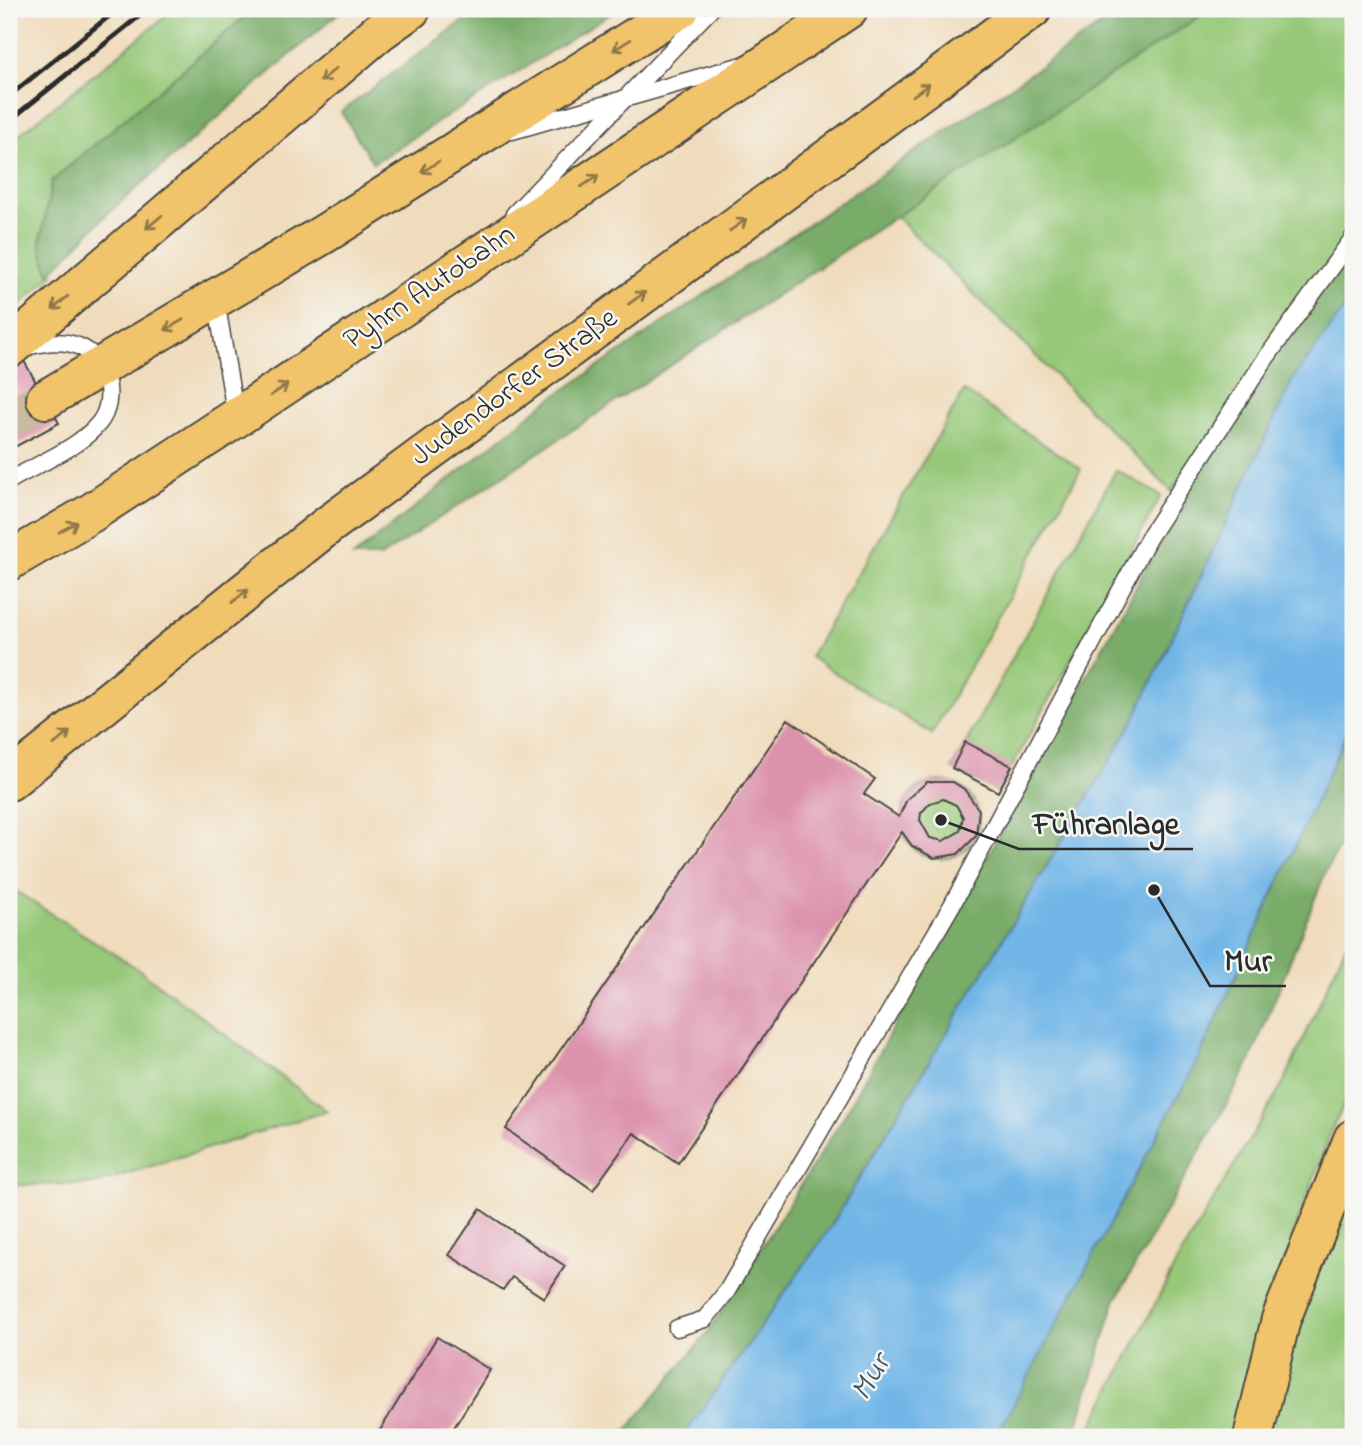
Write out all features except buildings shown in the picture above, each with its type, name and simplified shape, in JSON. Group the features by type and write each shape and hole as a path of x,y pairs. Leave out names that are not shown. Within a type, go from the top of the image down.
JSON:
{"main road":[{"path":"9,349 111,258 380,31 411,9"},
{"path":"46,399 216,300 680,9"},
{"name":"Pyhrn Autobahn","path":"9,561 91,513 236,418 848,9"},
{"name":"Judendorfer Straße","path":"9,781 327,526 1032,9"},
{"path":"1253,1437 1281,1320 1353,1139"}],"lane":[{"path":"469,261 711,9"},
{"path":"467,144 782,53"},
{"path":"677,1328 705,1319 727,1291 952,905 1149,537 1264,361 1353,238"},
{"path":"216,300 236,418"},
{"path":"9,349 46,342 64,342 90,353 102,367 109,387 108,405 100,422 84,436 9,481"}],"green space":[{"path":"175,9 254,9 52,181 40,243 53,275 9,314 9,143"},
{"path":"254,9 343,9 107,214 49,274 40,243 52,181"},
{"path":"479,9 618,9 373,163 341,112"},
{"path":"1125,9 1211,9 380,557 353,557 542,405"},
{"path":"1211,9 1353,9 1353,231 1171,491 895,215"},
{"path":"1353,231 1353,297 1293,379 1133,722 828,1231 683,1437 621,1437 707,1334 843,1118 1158,547 1185,504 1171,491"},
{"path":"964,391 1081,469 932,734 810,657"},
{"path":"1116,470 1161,496 998,792 952,768"},
{"path":"1353,719 1353,823 1326,871 1248,1066 1115,1301 1074,1437 993,1437 1199,1057"},
{"path":"940,781 955,784 968,792 976,805 979,820 976,835 968,848 955,856 940,859 925,856 912,848 904,835 901,820 904,805 912,792 925,784"},
{"path":"9,887 138,969 327,1111 94,1184 9,1185"},
{"path":"1353,929 1353,1087 1332,1129 1292,1238 1241,1401 1233,1437 1086,1437 1180,1256 1285,1080"},
{"path":"1353,1139 1353,1437 1253,1437"}],"water":[{"name":"Mur","path":"1353,297 1353,719 1199,1057 1006,1419 993,1437 683,1437 828,1231 1133,722 1293,379"}],"tunnel":[{"path":"9,418 46,399"}],"railway":[{"path":"9,96 118,9"},
{"path":"9,121 148,9"}],"place":[{"name":"Führanlage","path":"941,820"},
{"name":"Mur","path":"1154,890"}]}
